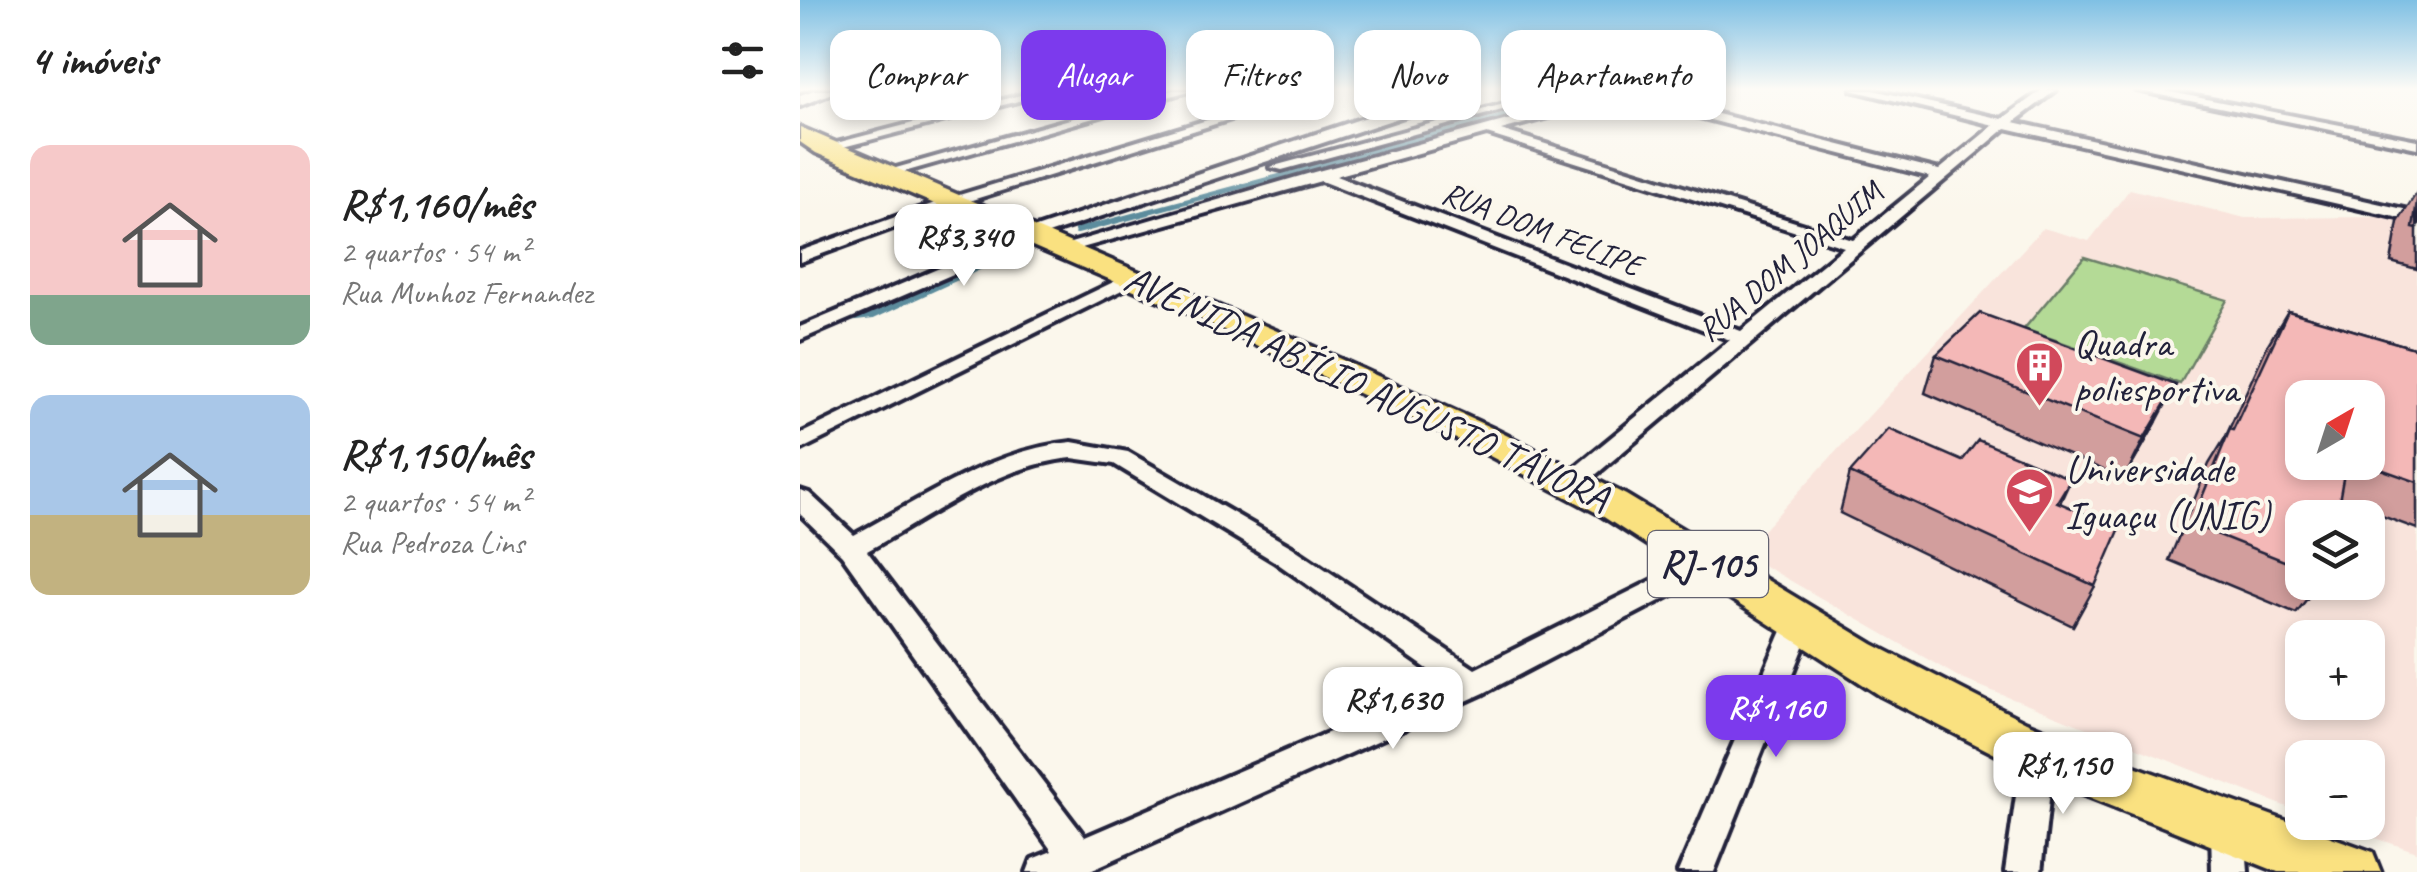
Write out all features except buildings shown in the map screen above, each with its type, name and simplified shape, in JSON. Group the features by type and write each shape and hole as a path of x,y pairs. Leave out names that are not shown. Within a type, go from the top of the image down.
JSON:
{"main road":[{"name":"AVENIDA ABÍLIO AUGUSTO TÁVORA","path":"809,142 1134,277 1341,370 1572,482 1619,507 1799,624 1901,684 2038,754 2353,872"}],"street":[{"path":"809,142 862,131"},
{"path":"885,173 1038,131"},
{"path":"800,257 951,202 1185,131"},
{"path":"800,334 878,299 1049,241 1210,177 1343,131"},
{"path":"1210,177 1292,164 1416,131"},
{"path":"1049,241 1319,175 1479,131"},
{"path":"1490,131 1856,246"},
{"path":"1776,131 1942,175"},
{"name":"RUA DOM JOAQUIM","path":"1572,482 1995,131"},
{"path":"2038,131 2417,217"},
{"path":"2349,131 2417,144"},
{"name":"RUA DOM FELIPE","path":"1319,175 1744,339"},
{"path":"800,443 1134,277"},
{"path":"851,548 1000,466 1041,452 1072,450 1120,457 1283,554 1472,684"},
{"path":"800,499 851,548 1078,857"},
{"path":"1045,872 1472,684 1708,564"},
{"path":"1696,872 1799,624"},
{"path":"2023,872 2038,754"},
{"path":"2228,826 2230,872"}],"shaded area":[{"name":"Universidade Iguaçu (UNIG)","path":"2130,189 2245,218 2393,217 2417,222 2417,852 2381,840 2385,840 2385,740 2285,740 2285,806 1962,679 1742,553 2043,228 2089,241"}],"green space":[{"path":"2084,257 2227,300 2180,384 2024,329"}],"waterway":[{"path":"1139,214 1450,131"},
{"path":"1077,231 1148,212"},
{"path":"839,320 873,316 1005,255"}],"place":[{"name":"Quadra poliesportiva","path":"2039,408"},
{"name":"Universidade Iguaçu (UNIG)","path":"2030,534"}]}
